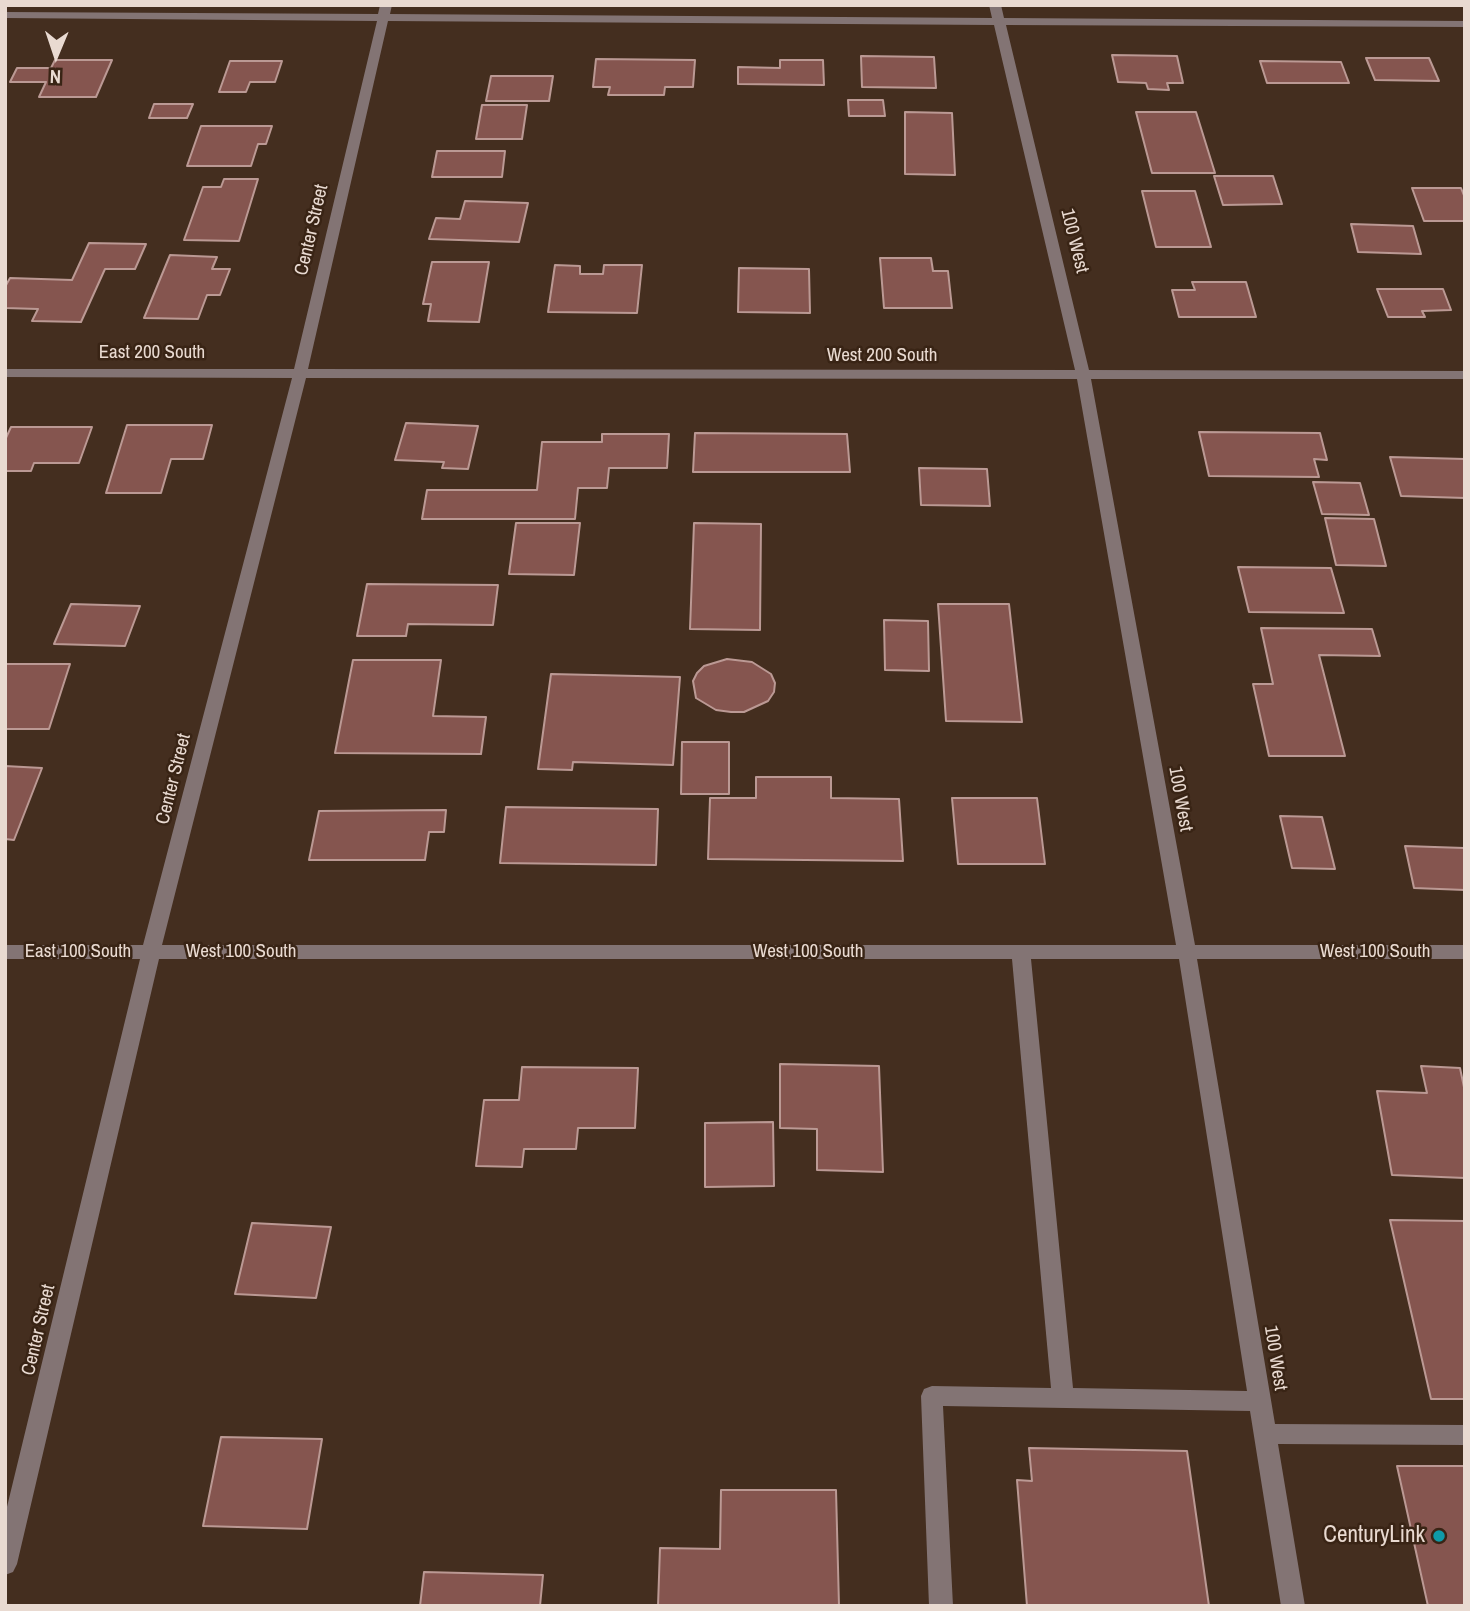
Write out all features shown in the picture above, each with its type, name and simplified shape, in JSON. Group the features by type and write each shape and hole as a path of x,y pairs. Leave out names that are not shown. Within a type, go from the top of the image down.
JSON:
{"street":[{"path":"5,15 384,11 996,13 1465,24"},
{"name":"Center Street","path":"5,1564 151,952 300,373 384,11"},
{"name":"100 West","path":"996,13 1078,346 1187,952 1293,1606"},
{"name":"East 200 South","path":"5,373 300,373"},
{"name":"West 200 South","path":"300,373 1465,375"},
{"name":"East 100 South","path":"5,952 151,952"},
{"name":"West 100 South","path":"151,952 1465,952"},
{"path":"1021,952 1063,1398"},
{"path":"941,1606 932,1396 1261,1401"},
{"path":"1265,1434 1465,1435"}],"building":[{"path":"1112,55 1177,56 1183,83 1167,83 1169,90 1148,89 1146,83 1118,82"},
{"path":"861,56 934,57 936,88 862,87"},
{"path":"1366,58 1429,58 1439,81 1375,80"},
{"path":"596,59 695,60 693,87 665,87 664,95 608,95 610,87 593,87"},
{"path":"55,60 112,60 96,97 39,97 46,82 10,82 17,68 51,68"},
{"path":"780,60 823,60 824,85 738,84 738,67 780,68"},
{"path":"230,61 282,61 275,82 250,82 246,92 219,92"},
{"path":"1260,61 1341,62 1349,83 1267,83"},
{"path":"491,76 553,76 549,101 486,101"},
{"path":"848,100 883,100 885,116 849,116"},
{"path":"154,104 193,104 187,118 149,118"},
{"path":"482,105 527,105 522,139 476,139"},
{"path":"905,112 952,113 955,175 905,174"},
{"path":"1136,112 1196,112 1215,173 1152,173"},
{"path":"201,126 272,126 266,144 258,144 251,166 187,166"},
{"path":"437,151 505,151 502,177 432,177"},
{"path":"1214,176 1273,176 1282,204 1223,205"},
{"path":"224,179 258,179 239,241 184,240 203,187 221,187"},
{"path":"1412,188 1461,188 1465,198 1465,221 1424,221"},
{"path":"1142,191 1195,191 1211,247 1156,247"},
{"path":"465,201 528,203 519,242 429,239 436,218 460,219"},
{"path":"1351,224 1413,226 1421,254 1358,252"},
{"path":"89,243 146,244 135,269 105,269 81,322 32,321 38,309 5,308 5,287 10,278 72,280"},
{"path":"170,255 217,257 212,269 230,269 220,295 207,295 198,319 144,318"},
{"path":"880,258 931,258 933,271 948,271 952,308 884,308"},
{"path":"432,262 489,262 479,322 428,321 431,304 423,304"},
{"path":"555,265 580,266 580,274 603,274 604,265 642,265 637,313 548,312"},
{"path":"739,268 809,269 810,313 738,312"},
{"path":"1192,282 1246,282 1256,317 1179,317 1172,290 1195,290"},
{"path":"1377,289 1443,289 1451,310 1422,311 1425,317 1388,317"},
{"path":"406,423 478,426 468,469 442,468 444,462 395,460"},
{"path":"127,425 212,425 203,459 171,459 161,493 106,493"},
{"path":"11,427 92,427 79,463 34,463 31,471 5,471 5,440"},
{"path":"1199,432 1320,433 1327,460 1314,459 1319,477 1209,476"},
{"path":"695,433 847,434 850,472 693,472"},
{"path":"602,434 669,434 667,468 609,468 607,488 578,488 575,519 422,519 427,490 537,490 542,442 602,442"},
{"path":"1390,457 1465,459 1465,498 1401,496"},
{"path":"919,468 987,469 990,506 921,505"},
{"path":"1313,482 1360,483 1369,515 1322,514"},
{"path":"1325,518 1374,519 1386,566 1336,565"},
{"path":"516,523 580,523 574,575 509,574"},
{"path":"694,523 761,524 760,630 690,629"},
{"path":"1238,567 1331,568 1344,613 1249,612"},
{"path":"367,584 498,585 493,625 408,624 406,636 357,636"},
{"path":"71,604 140,606 125,646 54,644"},
{"path":"938,604 1009,604 1022,722 946,721"},
{"path":"884,620 928,621 929,671 885,670"},
{"path":"1261,628 1372,629 1380,656 1319,655 1345,756 1269,756 1253,684 1273,684"},
{"path":"727,659 752,662 771,674 775,683 774,692 768,701 744,712 731,712 716,710 696,698 693,681 697,673 704,666"},
{"path":"353,660 441,660 433,716 486,717 481,754 335,753"},
{"path":"5,664 70,664 49,729 5,729"},
{"path":"551,674 680,677 673,765 573,762 572,770 538,769"},
{"path":"682,742 729,742 729,794 681,794"},
{"path":"5,766 42,768 14,840 5,839"},
{"path":"756,777 831,777 831,798 899,799 903,861 708,859 710,798 756,798"},
{"path":"952,798 1037,798 1045,864 958,864"},
{"path":"506,807 658,809 656,865 500,863"},
{"path":"446,810 444,832 429,832 425,860 309,860 319,811"},
{"path":"1280,816 1322,817 1335,869 1292,868"},
{"path":"1405,846 1464,848 1465,890 1414,888"},
{"path":"780,1064 879,1066 883,1172 817,1170 817,1129 780,1128"},
{"path":"1421,1066 1460,1068 1465,1092 1465,1178 1392,1175 1377,1091 1427,1093"},
{"path":"522,1067 638,1068 635,1128 578,1128 576,1149 524,1149 522,1167 476,1166 484,1100 519,1100"},
{"path":"773,1122 774,1186 705,1187 705,1123"},
{"path":"1390,1220 1465,1221 1465,1399 1431,1399"},
{"path":"252,1223 331,1227 316,1298 235,1294"},
{"path":"221,1437 322,1439 307,1529 203,1526"},
{"path":"1029,1448 1187,1451 1209,1606 1027,1606 1017,1480 1032,1481"},
{"name":"CenturyLink","path":"1397,1466 1465,1466 1465,1606 1428,1606"},
{"path":"721,1490 836,1490 839,1606 658,1606 660,1548 720,1549"},
{"path":"424,1572 543,1575 540,1606 420,1606"}],"place":[{"name":"CenturyLink","path":"1439,1536"}]}
